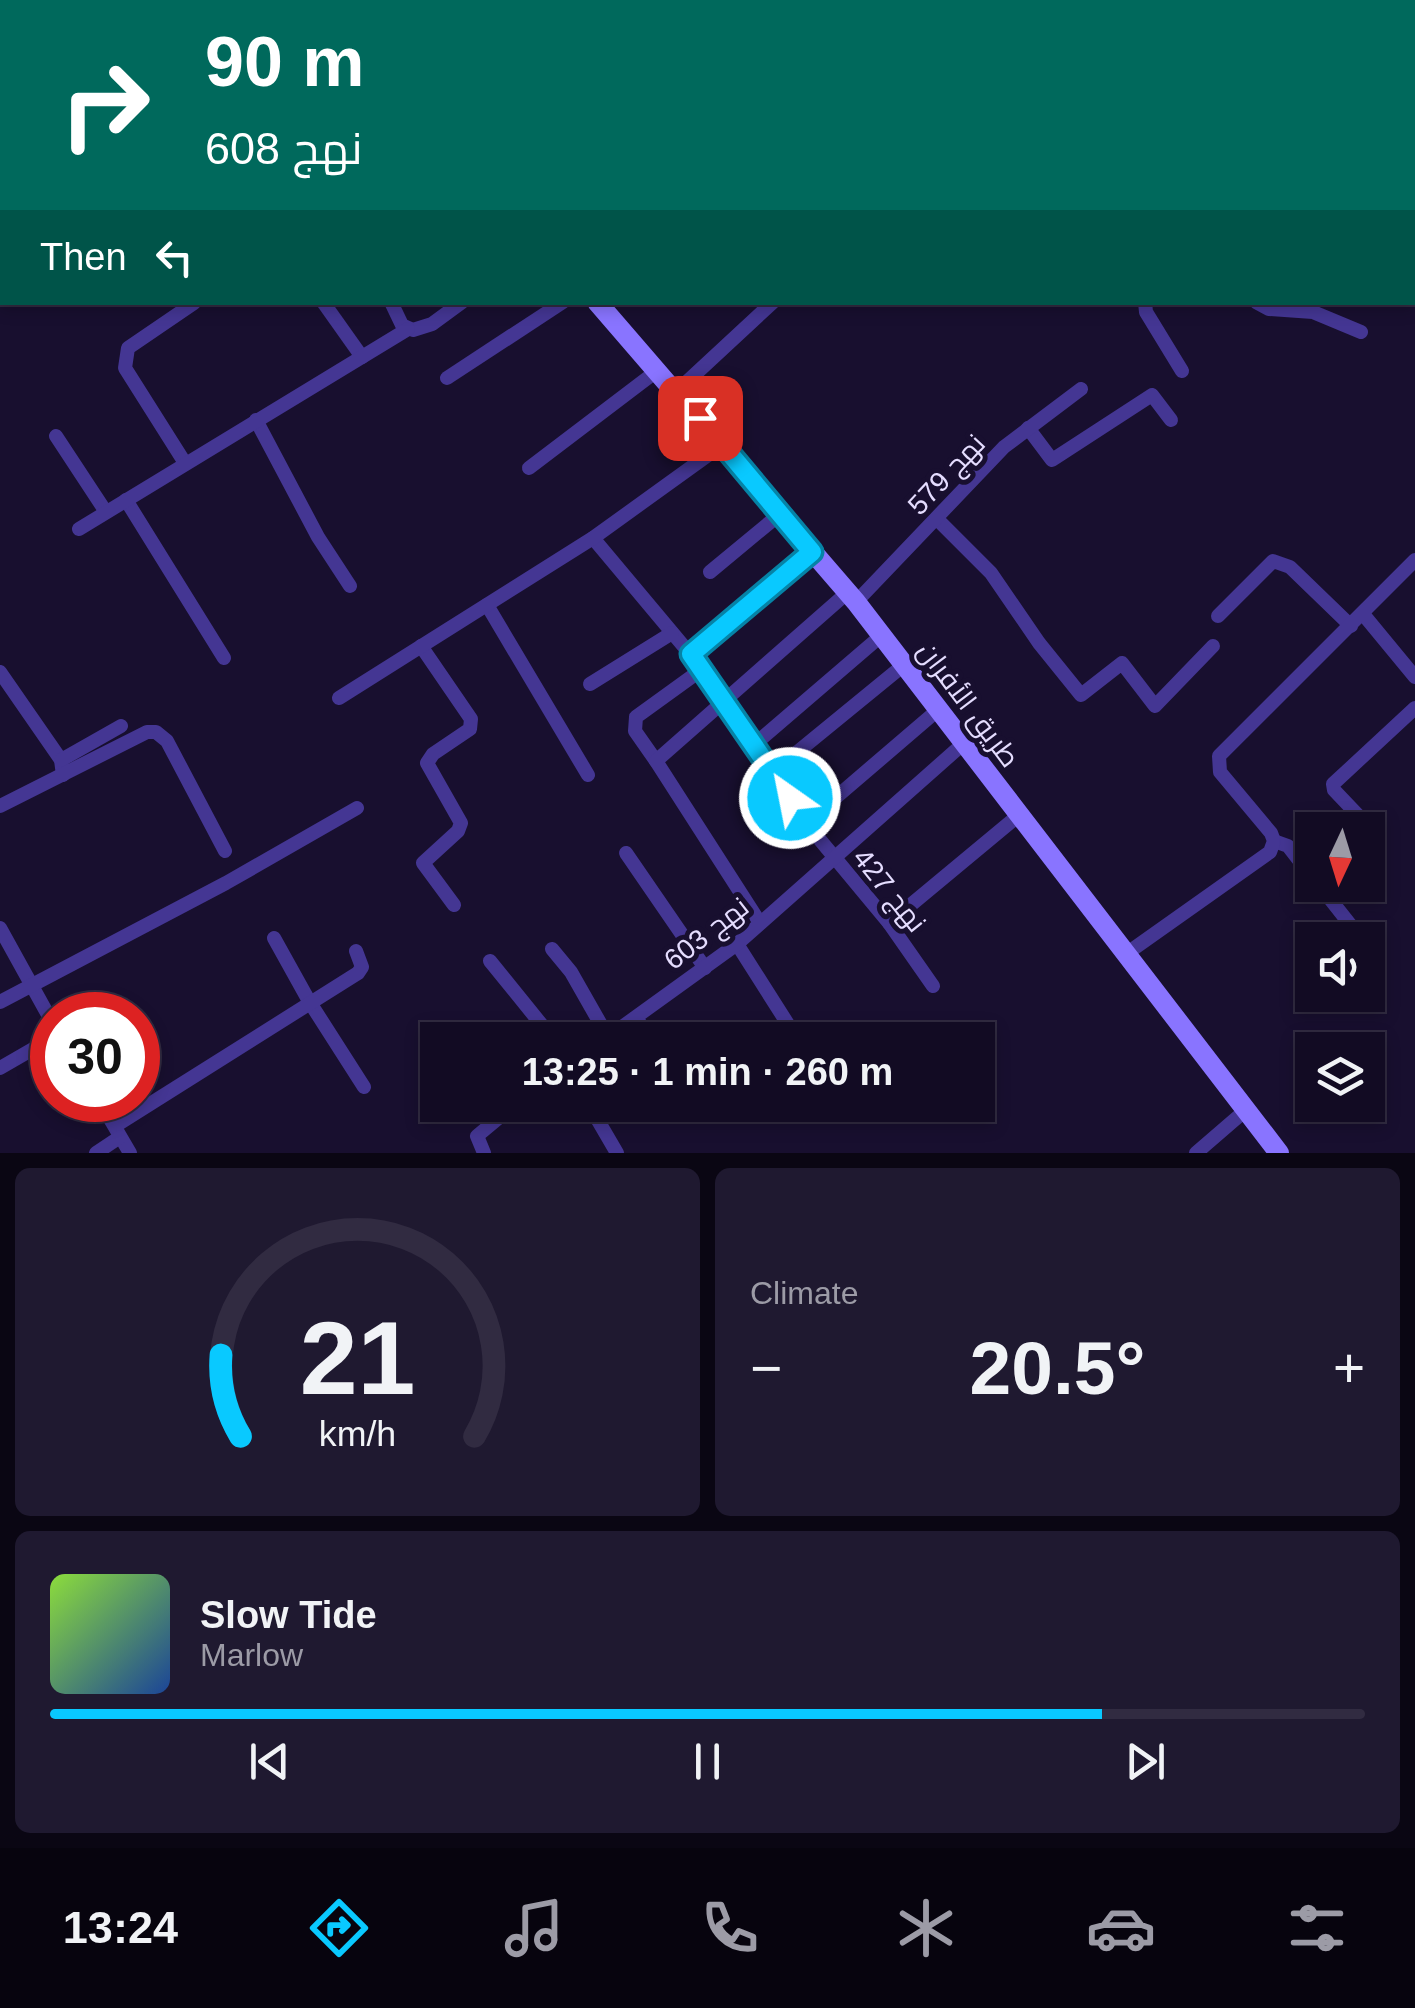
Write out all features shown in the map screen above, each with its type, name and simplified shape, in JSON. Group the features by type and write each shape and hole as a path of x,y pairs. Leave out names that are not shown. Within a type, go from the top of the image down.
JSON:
{"main road":[{"name":"طريق الأفران","path":"599,305 852,597 1280,1153"}],"street":[{"path":"185,463 125,368 123,357 128,348 192,305"},
{"path":"325,305 362,357"},
{"path":"392,305 398,320 408,329"},
{"path":"79,529 408,329 432,324 458,305"},
{"path":"447,378 558,305"},
{"path":"676,392 770,305"},
{"path":"1145,305 1182,371"},
{"path":"1262,305 1312,312 1361,332"},
{"path":"529,468 658,370"},
{"name":"نهج 579","path":"656,760 938,520 1004,448 1081,390"},
{"path":"1028,428 1052,460 1152,394 1170,420"},
{"path":"256,420 318,537 350,586"},
{"path":"56,436 106,512"},
{"path":"339,698 593,538 722,445"},
{"path":"126,500 224,658"},
{"path":"710,572 780,514"},
{"path":"938,520 991,573 1081,695 1122,663 1155,706 1212,646"},
{"name":"نهج 427","path":"593,538 691,654 806,823 889,923 932,986"},
{"path":"691,654 812,552"},
{"path":"1295,855 1288,846 1274,841 1220,772 1218,756 1415,560"},
{"path":"1218,616 1272,561 1290,567 1351,626"},
{"path":"487,605 588,775"},
{"path":"1363,614 1415,677"},
{"path":"590,684 672,634"},
{"path":"755,744 882,635"},
{"path":"422,646 471,719 470,729 432,754 427,763 460,823 458,831 423,863 454,904"},
{"path":"773,772 905,664"},
{"path":"700,670 636,716 636,732 760,924"},
{"path":"0,672 62,768"},
{"path":"1355,812 1333,784 1415,708"},
{"path":"806,823 938,709"},
{"path":"0,806 121,726"},
{"path":"62,768 147,732 156,732 167,742 226,851"},
{"name":"نهج 603","path":"630,1022 760,924 964,743"},
{"path":"0,1002 226,884 357,808"},
{"path":"889,923 1019,815"},
{"path":"1126,954 1270,852 1274,841"},
{"path":"626,854 705,968"},
{"path":"0,928 35,992"},
{"path":"274,938 308,1002 364,1087"},
{"path":"736,944 786,1022"},
{"path":"552,949 570,972 597,1022"},
{"path":"96,1153 117,1132 360,971 356,951"},
{"path":"490,961 542,1022"},
{"path":"636,1018 639,1022"},
{"path":"0,1068 30,1051"},
{"path":"1196,1153 1247,1109"},
{"path":"111,1122 130,1153"},
{"path":"484,1153 477,1136 494,1122"},
{"path":"598,1122 613,1151"}],"route":[{"path":"700,418 812,552 691,654 790,798"}]}
